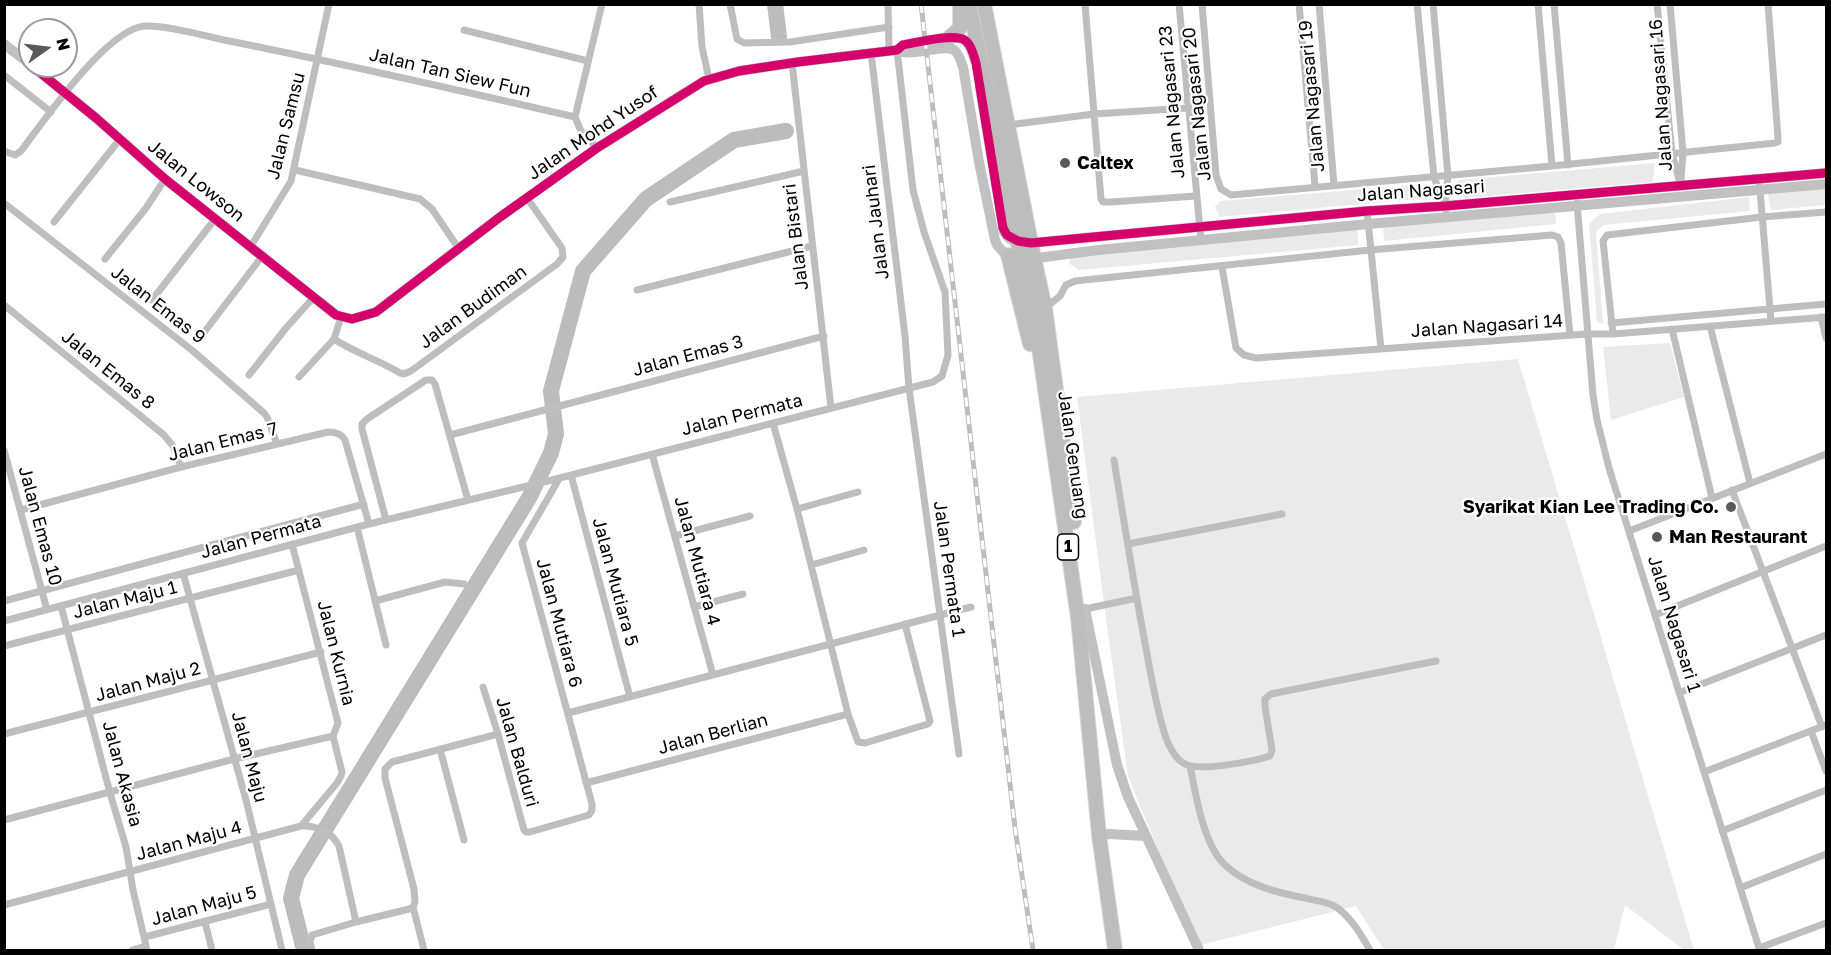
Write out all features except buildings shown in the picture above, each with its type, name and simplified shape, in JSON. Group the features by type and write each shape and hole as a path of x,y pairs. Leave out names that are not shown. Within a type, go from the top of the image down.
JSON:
{"highway":[{"path":"949,38 960,28 960,4"},
{"name":"Jalan Genuang","path":"969,4 1025,242"},
{"name":"Jalan Genuang","path":"984,4 1007,125 1028,259 1034,318 1078,618 1104,834 1124,951"},
{"path":"1008,255 1049,418"},
{"name":"Jalan Genuang","path":"1028,259 1045,308 1085,609 1115,951"}],"street":[{"name":"Jalan Samsu","path":"251,246 284,195 295,170 330,4"},
{"path":"597,148 581,131 575,117 602,4"},
{"path":"699,4 702,47 709,79"},
{"path":"730,4 737,39 744,44 790,42 889,27"},
{"path":"888,4 893,50"},
{"path":"1084,4 1094,114"},
{"name":"Jalan Nagasari 23","path":"1179,4 1201,240"},
{"name":"Jalan Nagasari 20","path":"1202,4 1216,175 1221,189 1231,195 1316,186"},
{"path":"1299,4 1316,186 1568,165 1778,142 1768,4"},
{"name":"Jalan Nagasari 19","path":"1319,4 1335,185"},
{"path":"1417,4 1434,177 1447,218"},
{"path":"1433,4 1448,176 1445,206"},
{"path":"1538,4 1552,166"},
{"path":"1554,4 1568,165"},
{"path":"1657,4 1672,153 1682,190"},
{"name":"Jalan Nagasari 16","path":"1670,4 1683,152 1682,190"},
{"name":"Jalan Tan Siew Fun","path":"66,93 95,59 117,40 141,26 167,28 318,58 575,117"},
{"path":"464,30 588,61"},
{"path":"893,50 903,45 949,38 961,38 966,41 976,63 1004,232 1010,238 1025,242"},
{"name":"Jalan Lowson","path":"4,44 18,55"},
{"path":"893,50 905,53 947,48 957,52 963,67 995,240 1000,249 1008,255 1028,259"},
{"name":"Jalan Mohd Yusof","path":"341,318 358,318 376,312 597,148 709,79 739,71 893,50"},
{"name":"Jalan Permata","path":"4,621 357,527 571,476 933,382 942,376 948,355 945,292 924,232 913,190 893,50"},
{"name":"Jalan Jauhari","path":"871,53 905,336 909,388"},
{"name":"Jalan Bistari","path":"792,63 831,408"},
{"path":"4,75 51,112"},
{"name":"Jalan Lowson","path":"47,78 165,179 341,318"},
{"path":"4,151 15,155 21,151 66,93"},
{"path":"1007,125 1187,104 1210,99"},
{"name":"Jalan Nagasari 23","path":"1094,114 1099,194 1103,202 1196,196"},
{"path":"54,222 120,140"},
{"path":"295,170 420,199 432,209 459,249"},
{"path":"670,202 804,171"},
{"name":"Jalan Nagasari","path":"1759,184 1827,173"},
{"path":"105,259 165,179"},
{"path":"1759,184 1772,321"},
{"name":"Jalan Nagasari","path":"1028,259 1201,240 1447,218 1682,190 1759,184 1827,184"},
{"name":"Jalan Budiman","path":"334,339 404,374 548,271 561,261 562,248 527,198"},
{"name":"Jalan Nagasari","path":"1025,242 1445,206 1576,201"},
{"name":"Jalan Nagasari 1","path":"1576,201 1597,420 1609,468 1759,948 1827,923"},
{"name":"Jalan Emas 9","path":"4,203 192,351 264,413 277,444"},
{"path":"1368,212 1381,349"},
{"path":"1613,334 1603,241 1607,235 1827,212"},
{"path":"152,300 216,219"},
{"path":"1045,308 1060,296 1066,285 1075,281 1370,250 1548,235 1558,237 1561,243 1570,335"},
{"path":"637,290 812,246"},
{"path":"200,339 263,255"},
{"name":"Jalan Nagasari 14","path":"1222,267 1236,348 1244,355 1256,358 1824,317"},
{"path":"249,375 314,297"},
{"path":"1611,323 1827,304"},
{"name":"Jalan Emas 8","path":"5,306 164,435 173,446 181,467"},
{"path":"1824,317 1827,338"},
{"path":"299,377 334,339 341,318"},
{"path":"1710,326 1750,483"},
{"path":"1672,329 1712,498"},
{"name":"Jalan Emas 3","path":"450,435 824,336"},
{"path":"386,520 362,424 426,380 432,380 435,384 468,500"},
{"name":"Jalan Permata 1","path":"909,388 960,754"},
{"path":"773,423 848,714 856,740 861,743 930,722 905,624"},
{"name":"Jalan Emas 7","path":"21,510 181,467 335,432 343,436 369,524"},
{"name":"Jalan Emas 10","path":"4,450 47,610"},
{"name":"Jalan Mutiara 4","path":"652,454 713,675"},
{"path":"1629,531 1827,454"},
{"path":"1114,460 1137,598 1165,734 1175,756 1185,764 1197,767 1221,765 1270,756 1272,750 1264,707 1265,699 1271,694 1436,661"},
{"name":"Jalan Mutiara 5","path":"571,476 630,697"},
{"name":"Jalan Mutiara 6","path":"559,478 522,543 586,783"},
{"path":"1704,772 1824,726 1732,490"},
{"path":"796,509 858,492"},
{"path":"4,601 364,504"},
{"path":"1128,544 1282,514"},
{"path":"675,536 750,516"},
{"path":"357,527 386,645"},
{"name":"Jalan Kurnia","path":"292,544 338,723 333,736 342,772 337,783 301,826"},
{"path":"1655,615 1827,546"},
{"path":"811,565 864,550"},
{"name":"Jalan Maju 1","path":"4,646 299,570"},
{"name":"Jalan Maju","path":"183,573 255,839 282,951"},
{"path":"375,601 445,582 464,584"},
{"path":"694,607 743,594"},
{"path":"1137,598 1085,609 1117,765 1128,798 1199,951"},
{"name":"Jalan Akasia","path":"62,606 126,847 146,948"},
{"path":"568,713 971,607"},
{"path":"1680,693 1827,635"},
{"name":"Jalan Maju 2","path":"4,734 321,652"},
{"name":"Jalan Balduri","path":"483,687 526,832 589,815 592,804 586,783"},
{"name":"Jalan Berlian","path":"586,783 848,714"},
{"path":"1811,731 1827,771"},
{"path":"424,951 413,907 415,902 410,872 384,773 392,762 498,734"},
{"path":"4,820 234,759 333,736"},
{"path":"440,749 464,840"},
{"path":"1190,766 1200,814 1212,845 1224,864 1242,878 1271,890 1336,907 1351,921 1370,951"},
{"path":"1722,831 1827,790"},
{"path":"301,826 310,825 332,835 341,850 356,922"},
{"name":"Jalan Maju 4","path":"4,905 301,826"},
{"path":"1104,834 1145,836"},
{"path":"1740,888 1827,854"},
{"name":"Jalan Maju 5","path":"144,937 271,904"},
{"path":"312,951 310,942 312,935 413,907"},
{"path":"205,922 212,951"},
{"path":"132,951 146,948"}],"shaded area":[{"path":"1655,163 1653,182 1465,198 1452,189 1458,180"},
{"path":"1427,184 1427,198 1220,217 1215,207 1220,201"},
{"path":"1826,188 1826,205 1771,210 1768,194"},
{"path":"1749,197 1750,211 1603,225 1596,232 1603,323 1597,322 1589,224 1600,214"},
{"path":"1555,212 1556,224 1384,241 1383,226"},
{"path":"1357,229 1359,245 1079,270 1071,265 1069,260 1073,257"},
{"path":"1670,343 1684,397 1611,420 1603,347"},
{"path":"1518,359 1694,950 1684,950 1625,905 1614,950 1384,950 1356,906 1197,946 1128,776 1077,397"}],"waterway":[{"path":"775,4 779,37"},
{"path":"304,950 291,898 297,875 529,498 551,453 556,434 551,391 583,271 646,199 734,140 786,131"}],"railway":[{"path":"921,4 1015,828 1033,950"}],"cycle path":[{"path":"47,78 165,179 336,315 352,319 376,312 500,217 597,148 704,81 739,71 897,50 903,45 945,38 961,39 966,41 971,48 976,63 1003,228 1007,235 1018,241 1031,243 1367,211 1826,173"}],"place":[{"name":"Caltex","path":"1065,163"},
{"name":"Syarikat Kian Lee Trading Co.","path":"1731,507"},
{"name":"Man Restaurant","path":"1657,537"}]}
